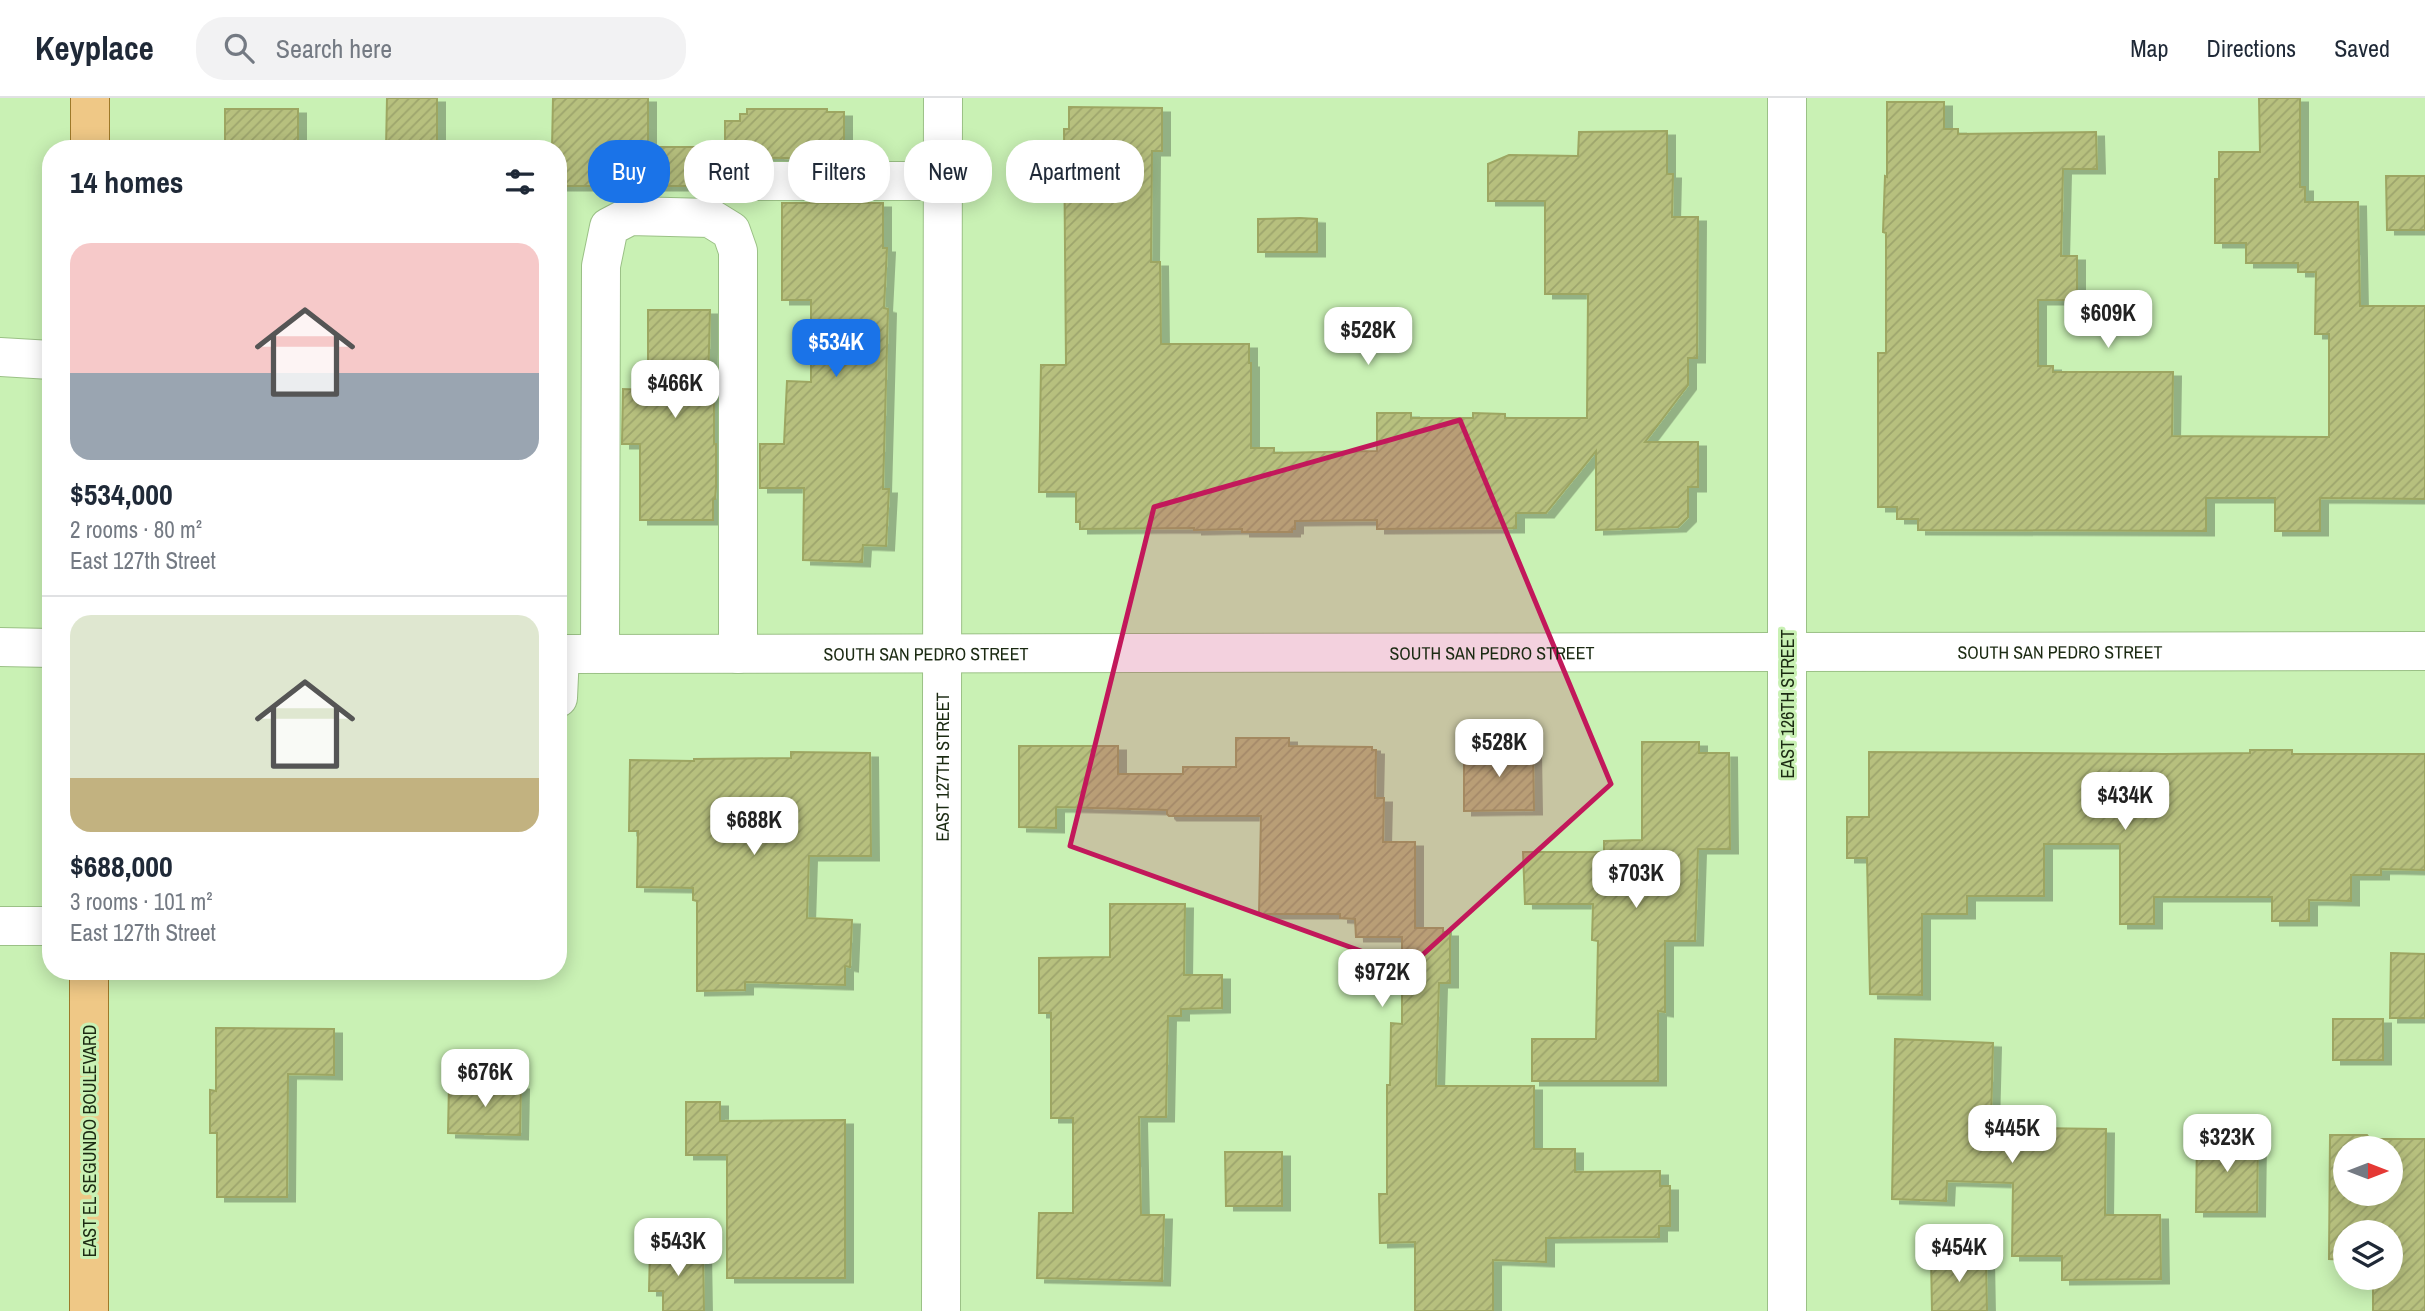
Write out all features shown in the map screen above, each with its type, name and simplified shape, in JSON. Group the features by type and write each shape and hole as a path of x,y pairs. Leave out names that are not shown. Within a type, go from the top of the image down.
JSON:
{"main road":[{"path":"90,98 90,140"},
{"name":"EAST EL SEGUNDO BOULEVARD","path":"89,980 89,1311"}],"street":[{"name":"EAST 127TH STREET","path":"943,98 943,140"},
{"name":"EAST 126TH STREET","path":"1787,98 1787,1311"},
{"path":"774,181 904,181"},
{"name":"EAST 127TH STREET","path":"941,1311 943,203"},
{"path":"600,654 601,266 609,228 630,216 710,218 731,231 738,251 738,654"},
{"path":"0,357 42,359"},
{"path":"0,647 42,648"},
{"name":"SOUTH SAN PEDRO STREET","path":"567,654 2425,651"},
{"path":"0,926 42,926"}],"highlighted area":[{"path":"1460,420 1611,784 1408,968 1070,846 1154,507"}],"building":[{"path":"387,98 437,98 437,140 386,140"},
{"path":"553,98 648,98 648,140 588,140 588,186 567,186 567,140 552,140"},
{"path":"2259,98 2300,98 2300,187 2305,187 2305,202 2358,202 2360,306 2425,306 2425,499 2320,498 2320,531 2275,531 2275,498 2206,498 2206,531 1918,530 1918,519 1897,519 1897,507 1878,507 1878,353 1886,353 1886,233 1883,232 1885,176 1887,177 1887,102 1944,102 1944,129 1958,129 1958,134 2096,132 2097,169 2063,169 2061,256 2077,256 2077,300 2038,300 2038,366 2053,366 2053,372 2173,372 2172,436 2329,437 2329,334 2315,334 2316,272 2298,272 2298,263 2246,263 2246,243 2215,243 2215,179 2219,179 2219,152 2260,152"},
{"path":"1069,107 1162,108 1162,151 1152,151 1151,262 1160,262 1161,344 1249,344 1251,448 1274,448 1274,453 1377,451 1377,413 1411,413 1411,418 1473,418 1473,413 1505,414 1505,418 1587,418 1588,294 1545,294 1545,201 1488,201 1488,164 1509,155 1578,156 1579,132 1667,131 1667,174 1673,174 1672,217 1698,217 1697,358 1688,358 1688,385 1645,442 1698,442 1698,487 1688,487 1688,517 1678,527 1596,530 1596,451 1546,513 1516,513 1516,528 1377,529 1377,520 1295,521 1295,529 1292,529 1292,532 1194,528 1080,529 1080,522 1076,522 1076,492 1039,492 1041,365 1066,365 1065,203 1144,203 1144,140 1064,140 1064,129 1069,129"},
{"path":"225,109 298,109 298,140 225,140"},
{"path":"747,109 827,109 827,112 844,112 844,140 788,140 788,158 774,158 774,140 725,140 725,121 740,121 740,114 747,114"},
{"path":"670,147 684,147 684,186 670,186"},
{"path":"2386,176 2425,176 2425,230 2387,230"},
{"path":"782,203 883,203 883,248 887,248 884,308 888,309 883,489 889,489 886,546 863,545 862,562 803,560 804,488 760,488 760,444 784,444 787,381 811,382 811,300 782,300"},
{"path":"1258,219 1317,219 1317,252 1258,252"},
{"path":"648,310 710,310 708,390 714,390 716,444 713,520 640,520 640,444 622,444 623,389 648,390"},
{"path":"1236,738 1289,738 1289,746 1372,747 1372,750 1376,750 1375,798 1384,798 1383,842 1415,842 1415,928 1443,928 1443,932 1450,932 1450,983 1439,983 1436,1086 1534,1086 1534,1149 1575,1149 1575,1172 1660,1171 1660,1186 1670,1186 1670,1226 1659,1226 1659,1237 1546,1238 1546,1262 1493,1260 1493,1311 1415,1311 1415,1242 1380,1243 1379,1194 1387,1194 1387,1085 1390,1085 1391,1023 1402,1024 1402,937 1356,937 1355,919 1340,918 1340,914 1259,914 1261,816 1169,816 1167,810 1056,807 1056,828 1019,827 1019,746 1118,746 1118,774 1183,774 1183,767 1236,767"},
{"path":"1642,742 1699,742 1699,753 1729,753 1730,849 1698,849 1695,941 1665,941 1665,1012 1658,1011 1658,1081 1532,1081 1532,1039 1596,1039 1598,941 1592,940 1593,904 1525,904 1523,852 1604,852 1604,841 1642,840"},
{"path":"1464,747 1533,747 1534,810 1464,811"},
{"path":"2250,750 2292,750 2292,754 2425,754 2425,870 2381,869 2381,875 2351,875 2351,901 2309,900 2309,921 2272,921 2272,897 2154,897 2154,924 2120,924 2120,844 2044,844 2044,896 1967,896 1967,914 1922,914 1922,995 1870,994 1867,858 1847,858 1847,817 1869,817 1869,752 2165,754 2250,753"},
{"path":"791,752 870,753 871,856 809,856 807,918 852,920 850,967 845,966 845,985 745,982 745,990 697,991 697,901 693,900 693,888 637,887 638,831 629,831 630,760 791,758"},
{"path":"1110,904 1185,904 1184,975 1222,975 1222,1008 1181,1009 1181,1016 1168,1016 1166,1117 1139,1117 1141,1215 1164,1215 1162,1281 1037,1278 1039,1213 1073,1213 1073,1118 1051,1118 1051,1013 1039,1013 1039,958 1110,957"},
{"path":"2391,953 2425,954 2425,1018 2390,1018"},
{"path":"2333,1019 2383,1019 2383,1060 2333,1060"},
{"path":"216,1028 334,1029 334,1075 288,1074 287,1197 217,1197 217,1133 210,1133 210,1090 216,1091"},
{"path":"1895,1039 1993,1043 1991,1122 2032,1122 2032,1128 2106,1129 2105,1215 2160,1215 2161,1279 2062,1280 2062,1256 2012,1256 2013,1183 1947,1181 1946,1201 1892,1199"},
{"path":"449,1084 521,1085 520,1135 448,1133"},
{"path":"686,1102 720,1102 720,1121 845,1120 845,1278 727,1278 727,1155 686,1155"},
{"path":"2330,1135 2368,1136 2333,1136 2333,1206 2403,1206 2403,1139 2425,1139 2425,1311 2373,1311 2373,1290 2403,1290 2403,1220 2333,1220 2333,1259 2329,1259"},
{"path":"2197,1136 2258,1137 2257,1212 2196,1212"},
{"path":"1225,1152 1282,1152 1282,1206 1226,1206"},
{"path":"650,1247 703,1248 704,1311 663,1311 663,1291 649,1291"},
{"path":"1986,1256 1987,1311 1932,1311 1931,1257"}]}
